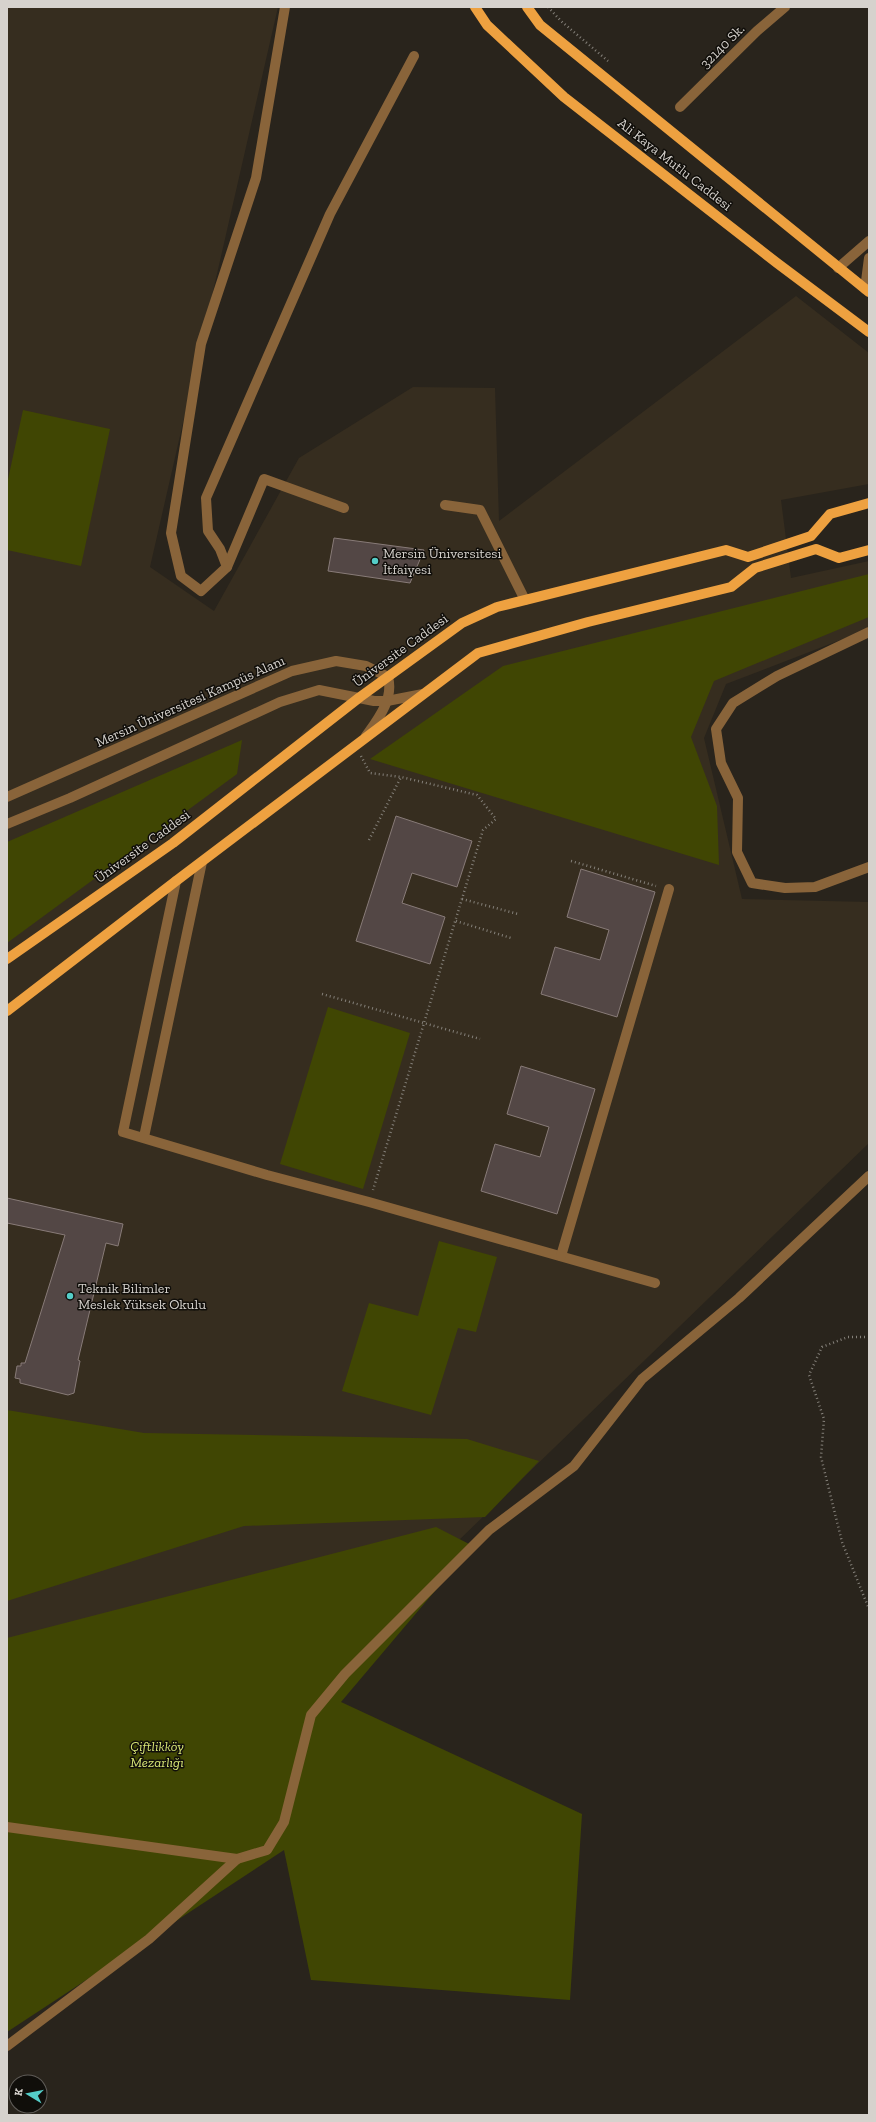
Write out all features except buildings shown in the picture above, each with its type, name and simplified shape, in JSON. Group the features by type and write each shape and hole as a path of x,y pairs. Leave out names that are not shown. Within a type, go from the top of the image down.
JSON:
{"main road":[{"name":"Ali Kaya Mutlu Caddesi","path":"475,7 487,25 564,97 777,263 869,332"},
{"name":"Ali Kaya Mutlu Caddesi","path":"527,7 540,25 867,290"},
{"name":"Üniversite Caddesi","path":"7,959 173,843 360,697 462,623 497,608 525,600 726,550 748,557 811,536 830,514 869,502"},
{"path":"7,1011 176,881 478,653 588,622 731,587 755,568 816,549 839,558 869,550"}],"street":[{"path":"285,7 256,178 201,344 172,533 180,576 201,591 227,567 264,478 344,508"},
{"name":"32140 Sk.","path":"680,108 757,31 785,7"},
{"path":"227,567 220,549 208,531 206,498 330,214 414,56"},
{"path":"838,268 869,241"},
{"path":"867,290 869,258"},
{"path":"445,505 480,510 525,600"},
{"path":"869,632 777,676 733,703 716,729 721,763 738,798 737,852 752,883 785,888 815,887 869,867"},
{"name":"Mersin Üniversitesi Kampüs Alanı","path":"10,793 292,670 336,661 366,666 388,677"},
{"path":"364,739 379,717 387,701 390,686 388,677"},
{"path":"7,824 70,798 280,702 319,690 374,701 387,701 423,694"},
{"path":"144,1137 202,862"},
{"path":"176,881 123,1132 144,1137 267,1175 369,1202 655,1283"},
{"path":"560,1256 668,889"},
{"path":"7,1827 237,1859 267,1850 284,1822 311,1715 345,1674 489,1530 574,1466 642,1379 740,1298 869,1176"},
{"path":"7,2046 149,1939 237,1859"}],"path":[{"path":"355,745 370,773 401,777 477,795 496,819 483,830 369,1202"},
{"path":"370,840 401,777"},
{"path":"570,860 668,889"},
{"path":"462,899 518,914"},
{"path":"456,921 511,938"},
{"path":"322,994 480,1039"},
{"path":"869,1337 848,1337 822,1347 809,1375 824,1419 820,1457 842,1542 869,1609"}],"shaded area":[{"path":"7,7 278,7 150,567 214,611 299,458 413,387 495,388 499,521 796,296 869,353 869,484 781,500 791,578 869,561 869,629 726,684 704,738 742,899 869,902 869,1143 299,1695 7,1796"}],"green space":[{"path":"23,410 110,429 81,566 7,550 7,484"},
{"path":"869,574 869,617 714,681 691,737 717,806 719,865 370,759 503,666"},
{"path":"242,740 237,774 7,943 7,842"},
{"path":"328,1007 410,1033 363,1189 280,1164"},
{"path":"439,1241 497,1257 476,1332 458,1328 431,1415 342,1391 369,1303 418,1316"},
{"path":"7,1410 144,1433 467,1439 539,1461 485,1517 244,1526 7,1601"},
{"name":"Çiftlikköy Mezarlığı","path":"436,1527 473,1546 341,1702 582,1814 570,2000 311,1980 284,1850 7,2032 7,1638"}],"place":[{"name":"Mersin Üniversitesi İtfaiyesi","path":"375,561"},
{"name":"Teknik Bilimler Meslek Yüksek Okulu","path":"70,1296"}]}
